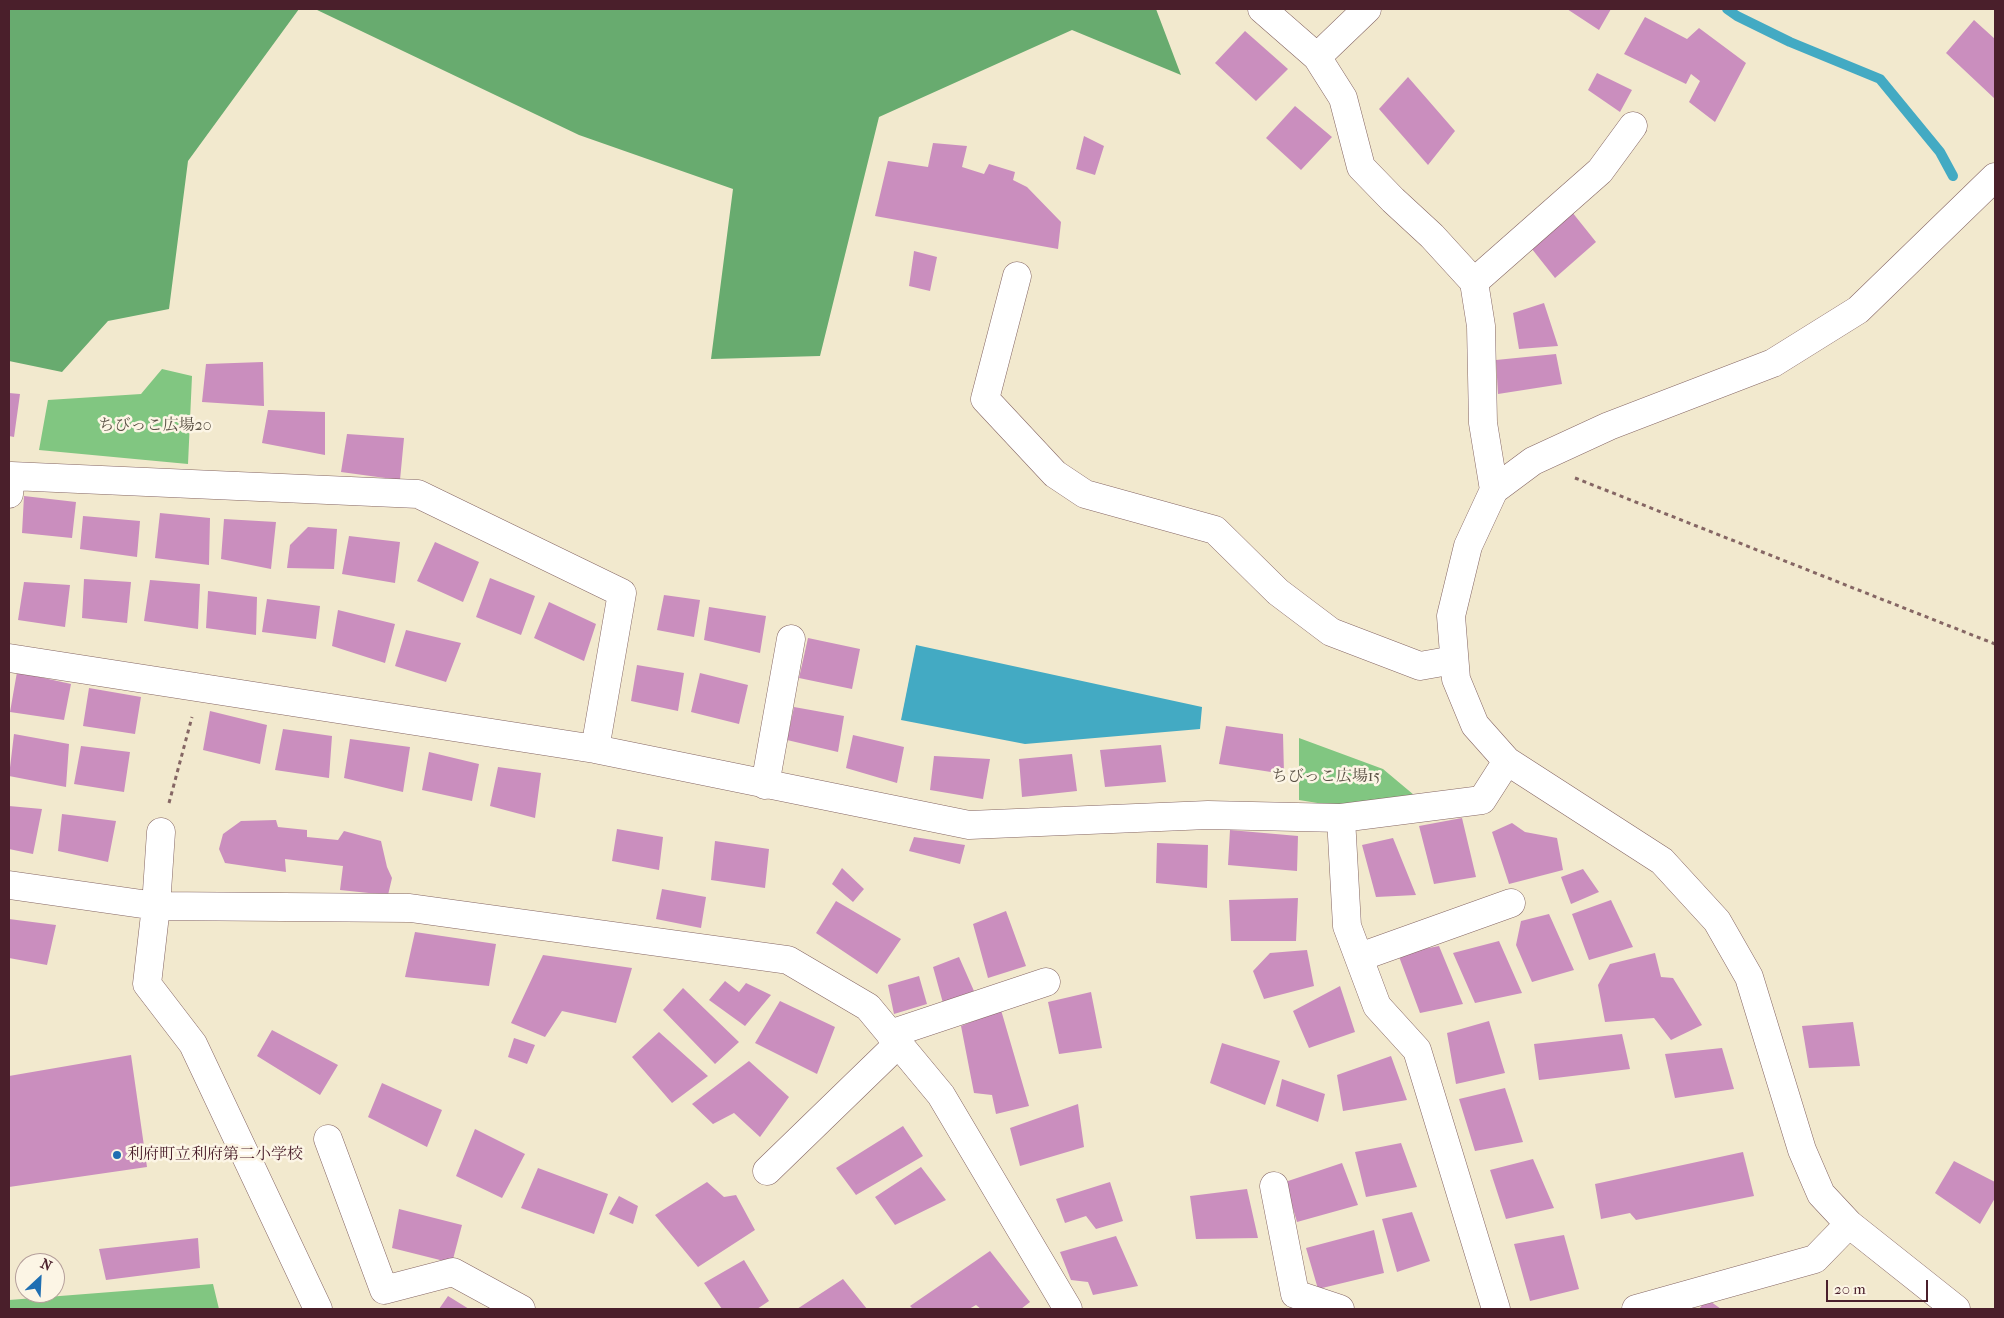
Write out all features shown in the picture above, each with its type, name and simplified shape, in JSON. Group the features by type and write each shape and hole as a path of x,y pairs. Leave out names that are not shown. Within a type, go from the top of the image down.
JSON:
{"street":[{"path":"1262,9 1318,57 1343,98 1361,167 1432,236 1474,282 1481,326 1483,423 1494,490"},
{"path":"1318,57 1367,9"},
{"path":"1474,282 1600,172 1633,126"},
{"path":"1956,1309 1849,1224 1821,1194 1802,1150 1749,977 1717,921 1662,862 1506,761 1475,725 1456,679 1451,616 1468,546 1494,490 1533,461 1609,426 1773,363 1858,310 1995,177"},
{"path":"1017,276 985,399 1055,474 1085,494 1215,530 1278,592 1331,632 1420,666 1454,660"},
{"path":"9,494 11,476 418,494 622,592 595,749"},
{"path":"765,785 791,639"},
{"path":"9,658 595,749 969,825 1208,815 1341,818 1482,800 1506,761"},
{"path":"1341,818 1347,926 1378,1006 1417,1050 1496,1309"},
{"path":"161,832 156,906 147,984 193,1044 318,1309"},
{"path":"9,885 156,906 410,908 788,960 868,1007 940,1095 1068,1309"},
{"path":"1360,957 1511,903"},
{"path":"767,1171 894,1039 1046,982"},
{"path":"328,1139 384,1290 453,1272 521,1309"},
{"path":"1274,1186 1295,1294 1340,1309"},
{"path":"1636,1309 1815,1259 1849,1224"}],"path":[{"path":"1533,461 1995,644"},
{"path":"161,832 192,722 195,686"}],"green space":[{"path":"9,9 299,9 188,161 169,309 108,321 62,372 9,361"},
{"path":"315,9 1156,9 1181,75 1072,30 879,117 820,356 711,359 733,189 579,135"},
{"name":"ちびっこ広場20","path":"162,369 192,376 188,464 39,450 48,400 141,394"},
{"name":"ちびっこ広場15","path":"1299,738 1383,769 1414,795 1336,806 1299,800"},
{"path":"213,1284 219,1309 9,1309 9,1300 15,1300 15,1303 65,1303 65,1296"}],"water":[{"path":"916,645 1202,707 1200,729 1025,744 901,720"}],"building":[{"path":"1567,9 1611,9 1599,30"},
{"path":"1645,17 1687,39 1699,28 1746,63 1715,122 1689,102 1700,81 1691,74 1686,84 1624,54"},
{"path":"1974,20 1995,39 1995,99 1946,53"},
{"path":"1245,31 1288,69 1256,101 1215,63"},
{"path":"1597,73 1632,90 1620,112 1588,90"},
{"path":"1408,77 1455,131 1428,165 1379,109"},
{"path":"1295,106 1332,137 1301,170 1266,138"},
{"path":"1084,136 1104,146 1095,175 1076,169"},
{"path":"933,143 967,146 962,167 984,174 989,164 1015,172 1013,180 1027,187 1061,222 1058,249 875,216 888,161 928,167"},
{"path":"1568,207 1596,242 1555,278 1528,244"},
{"path":"914,251 937,257 930,291 909,286"},
{"path":"1544,303 1558,346 1519,349 1513,313"},
{"path":"1556,354 1562,384 1498,394 1496,360"},
{"path":"263,362 264,406 202,402 206,364"},
{"path":"9,393 20,394 14,437 9,436"},
{"path":"268,410 325,412 325,455 262,443"},
{"path":"347,434 404,438 400,480 341,472"},
{"path":"24,496 76,502 72,538 22,533"},
{"path":"160,513 210,518 209,565 155,558"},
{"path":"83,516 140,521 137,557 80,549"},
{"path":"224,519 276,522 271,569 221,559"},
{"path":"308,527 337,529 334,569 287,568 290,545"},
{"path":"349,536 400,542 395,583 342,574"},
{"path":"435,542 479,562 463,602 417,581"},
{"path":"490,578 535,596 521,635 476,617"},
{"path":"84,579 131,582 127,623 82,618"},
{"path":"150,580 200,584 198,629 144,621"},
{"path":"24,582 70,585 65,627 18,620"},
{"path":"208,591 257,597 256,635 206,628"},
{"path":"664,595 700,600 694,637 657,630"},
{"path":"267,599 320,606 316,639 262,632"},
{"path":"549,602 596,624 584,661 534,638"},
{"path":"709,607 766,616 760,653 704,640"},
{"path":"338,610 395,624 385,663 332,646"},
{"path":"406,630 461,643 446,682 395,666"},
{"path":"808,638 860,649 852,689 799,678"},
{"path":"637,665 684,673 678,711 631,701"},
{"path":"17,672 71,684 64,720 10,712"},
{"path":"700,673 748,685 739,724 691,712"},
{"path":"89,688 141,697 135,734 83,726"},
{"path":"794,707 844,716 838,752 787,740"},
{"path":"210,711 267,725 260,764 203,750"},
{"path":"1226,726 1283,734 1284,774 1219,764"},
{"path":"283,729 332,736 329,778 275,770"},
{"path":"14,734 69,744 66,787 9,776"},
{"path":"853,735 904,747 897,783 846,768"},
{"path":"350,739 410,747 403,792 344,778"},
{"path":"1161,745 1166,782 1105,787 1100,750"},
{"path":"81,746 130,752 124,792 74,784"},
{"path":"429,752 479,764 472,801 422,790"},
{"path":"1072,754 1077,791 1022,797 1019,759"},
{"path":"934,756 990,759 983,799 930,790"},
{"path":"498,767 541,773 535,818 490,806"},
{"path":"9,806 42,809 33,854 9,849"},
{"path":"62,814 116,821 108,862 58,851"},
{"path":"1462,818 1476,877 1434,884 1419,826"},
{"path":"276,820 278,827 307,830 307,837 338,840 344,831 381,841 387,867 392,878 388,895 340,890 343,866 285,859 286,872 225,863 219,849 223,834 241,821"},
{"path":"1512,823 1525,832 1557,838 1563,870 1509,884 1492,832"},
{"path":"617,829 663,837 659,870 612,861"},
{"path":"1230,830 1298,836 1297,871 1228,865"},
{"path":"914,837 965,845 960,864 909,851"},
{"path":"1393,838 1416,895 1376,897 1362,845"},
{"path":"715,841 769,849 765,888 711,880"},
{"path":"1157,843 1208,845 1207,888 1156,883"},
{"path":"842,868 864,889 853,902 832,884"},
{"path":"1583,869 1599,892 1571,904 1561,877"},
{"path":"662,889 706,897 701,928 656,919"},
{"path":"1298,898 1296,941 1231,941 1229,900"},
{"path":"1611,900 1633,947 1589,960 1572,914"},
{"path":"836,901 901,939 877,974 816,933"},
{"path":"1006,911 1026,966 988,978 973,924"},
{"path":"1549,914 1574,970 1532,982 1516,945 1521,921"},
{"path":"9,919 56,925 47,965 9,958"},
{"path":"415,932 496,944 489,986 405,977"},
{"path":"1499,941 1522,993 1475,1003 1453,953"},
{"path":"1439,946 1463,1004 1420,1013 1398,954"},
{"path":"1307,950 1314,986 1264,999 1253,971 1270,953"},
{"path":"1655,953 1661,977 1673,978 1702,1025 1671,1040 1654,1018 1605,1022 1598,985 1610,964"},
{"path":"543,955 632,968 616,1023 562,1011 545,1037 511,1023"},
{"path":"959,957 974,991 943,1003 933,967"},
{"path":"919,976 927,1004 894,1014 888,985"},
{"path":"725,981 739,992 746,983 771,995 745,1026 709,1000"},
{"path":"1340,986 1355,1032 1309,1048 1293,1011"},
{"path":"683,988 739,1042 715,1064 663,1010"},
{"path":"1091,992 1102,1048 1059,1054 1048,1002"},
{"path":"780,1001 835,1027 817,1074 755,1043"},
{"path":"1001,1010 1029,1106 996,1114 992,1095 974,1093 961,1026"},
{"path":"1489,1021 1505,1073 1456,1084 1447,1033"},
{"path":"1853,1022 1860,1066 1809,1068 1802,1026"},
{"path":"272,1030 338,1065 320,1095 257,1056"},
{"path":"659,1032 708,1076 672,1103 632,1057"},
{"path":"1622,1034 1630,1069 1539,1080 1534,1044"},
{"path":"514,1038 535,1045 527,1064 508,1057"},
{"path":"1222,1043 1280,1061 1265,1105 1210,1083"},
{"path":"1722,1048 1734,1089 1675,1098 1665,1054"},
{"path":"131,1055 147,1167 9,1187 9,1076"},
{"path":"1391,1056 1407,1100 1343,1111 1337,1075"},
{"path":"749,1061 789,1097 760,1137 734,1113 713,1124 692,1104"},
{"path":"1282,1079 1325,1094 1318,1122 1276,1106"},
{"path":"382,1083 442,1110 427,1147 368,1117"},
{"path":"1505,1088 1523,1142 1475,1151 1459,1099"},
{"path":"1078,1104 1084,1147 1020,1166 1010,1128"},
{"path":"903,1126 923,1156 856,1195 836,1168"},
{"path":"475,1129 525,1154 502,1198 456,1176"},
{"path":"1401,1143 1417,1187 1366,1197 1355,1152"},
{"path":"1743,1152 1754,1196 1636,1220 1630,1213 1601,1219 1595,1184"},
{"path":"1533,1159 1554,1208 1506,1219 1490,1170"},
{"path":"1954,1161 1995,1182 1995,1198 1980,1224 1935,1193"},
{"path":"1342,1163 1358,1205 1297,1222 1285,1182"},
{"path":"921,1167 946,1200 895,1225 875,1197"},
{"path":"538,1168 608,1194 594,1234 521,1208"},
{"path":"707,1182 724,1197 736,1195 755,1230 698,1267 655,1215"},
{"path":"1110,1182 1123,1221 1096,1229 1086,1216 1065,1223 1056,1199"},
{"path":"1247,1189 1258,1238 1196,1239 1190,1196"},
{"path":"619,1196 638,1206 633,1224 609,1214"},
{"path":"399,1209 462,1225 452,1263 392,1248"},
{"path":"1412,1212 1430,1261 1397,1272 1382,1219"},
{"path":"1374,1230 1384,1273 1318,1289 1306,1248"},
{"path":"1564,1235 1579,1289 1530,1301 1514,1244"},
{"path":"1116,1236 1138,1286 1093,1295 1088,1282 1071,1280 1060,1252"},
{"path":"198,1238 200,1268 106,1280 99,1249"},
{"path":"990,1251 1030,1302 1021,1309 981,1309 976,1305 969,1309 913,1309 910,1306"},
{"path":"744,1260 769,1301 757,1309 722,1309 704,1283"},
{"path":"843,1279 867,1309 797,1309"},
{"path":"448,1296 469,1309 439,1309"},
{"path":"1707,1299 1721,1309 1699,1309"}],"waterway":[{"path":"1727,9 1737,16 1790,42 1880,79 1940,152 1953,176"}],"place":[{"name":"利府町立利府第二小学校","path":"117,1155"}]}
